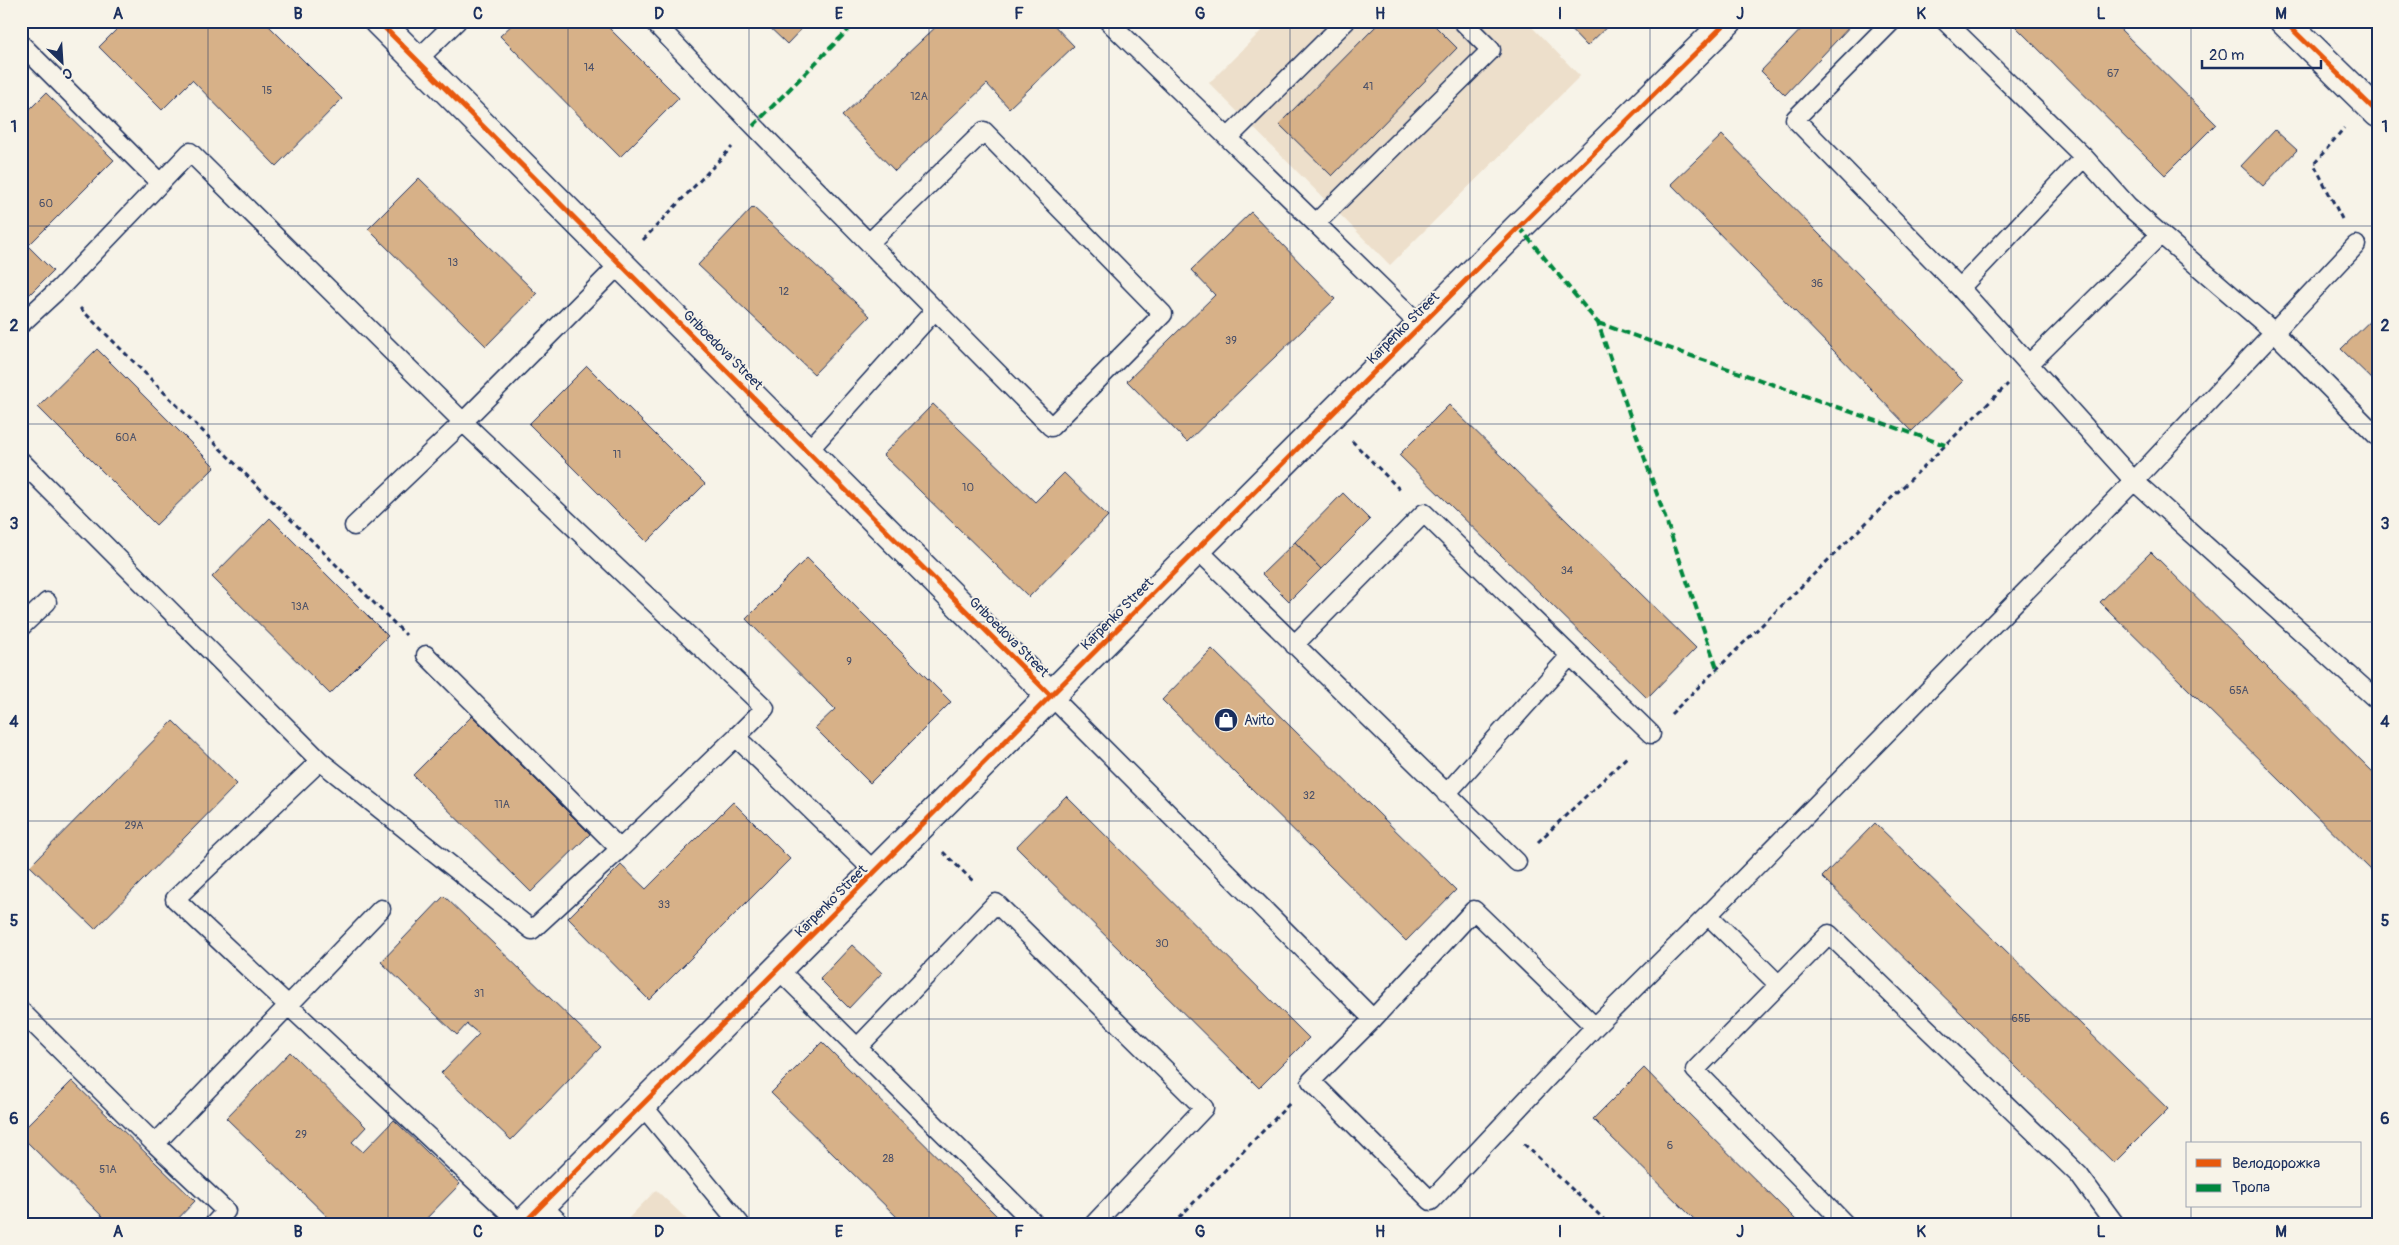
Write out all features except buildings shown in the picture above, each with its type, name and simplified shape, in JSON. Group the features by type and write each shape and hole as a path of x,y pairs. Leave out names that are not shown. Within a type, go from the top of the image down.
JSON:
{"street":[{"name":"Griboedova Street","path":"378,21 1051,696"},
{"name":"Karpenko Street","path":"528,1218 1728,21"},
{"path":"2284,21 2372,107"}],"lane":[{"path":"417,60 456,21"},
{"path":"653,21 753,126 1051,427 1163,314 984,131 869,243"},
{"path":"1108,21 1421,326"},
{"path":"1228,138 1346,21"},
{"path":"1316,223 1490,50 1462,21"},
{"path":"1892,21 1795,119 1960,288 2134,481 2378,701"},
{"path":"1945,21 2084,157 2128,206 2274,332 2378,437"},
{"path":"21,44 160,183"},
{"path":"21,324 60,288 190,152 463,422 765,708 620,850 532,930 320,761 21,461"},
{"path":"1960,288 2084,157"},
{"path":"2029,364 2161,234"},
{"path":"1595,1027 1474,910 1373,1019 1311,1081 1431,1201 1595,1027 1708,915 2134,481 2356,245"},
{"path":"354,526 463,422 620,264"},
{"path":"808,451 936,310"},
{"path":"1294,645 1424,513 1650,734"},
{"path":"1198,550 1517,862"},
{"path":"21,627 47,602"},
{"path":"426,655 620,850"},
{"path":"1446,794 1570,656"},
{"path":"1051,696 1373,1019"},
{"path":"736,737 875,872"},
{"path":"320,761 175,899 287,1006 528,1218 561,1224"},
{"path":"858,1048 996,903 1204,1108 1094,1224"},
{"path":"155,1144 381,909"},
{"path":"1708,915 1779,985"},
{"path":"1845,1224 1695,1070 1829,934 2079,1175 2115,1224"},
{"path":"778,969 1035,1224"},
{"path":"21,1011 155,1144 226,1211 214,1224"},
{"path":"642,1105 740,1224"}],"path":[{"path":"2356,245 2314,164 2372,107"},
{"path":"620,264 753,126"},
{"path":"60,288 426,655"},
{"path":"1517,862 1718,671 2029,364"},
{"path":"1329,418 1424,513"},
{"path":"919,828 996,903"},
{"path":"1173,1224 1311,1081"},
{"path":"1503,1125 1609,1224"}],"shaded area":[{"path":"1271,21 1526,21 1580,76 1390,265 1209,83"},
{"path":"656,1190 692,1224 623,1224"}],"marked path":[{"path":"753,126 857,21"},
{"path":"1519,227 1598,323 1718,671"},
{"path":"1598,323 1945,445"}],"cycle path":[{"path":"378,21 1051,696"},
{"path":"523,1224 1519,227 1728,21"},
{"path":"2284,21 2378,113"}],"place":[{"name":"Avito","path":"1226,720"}]}
